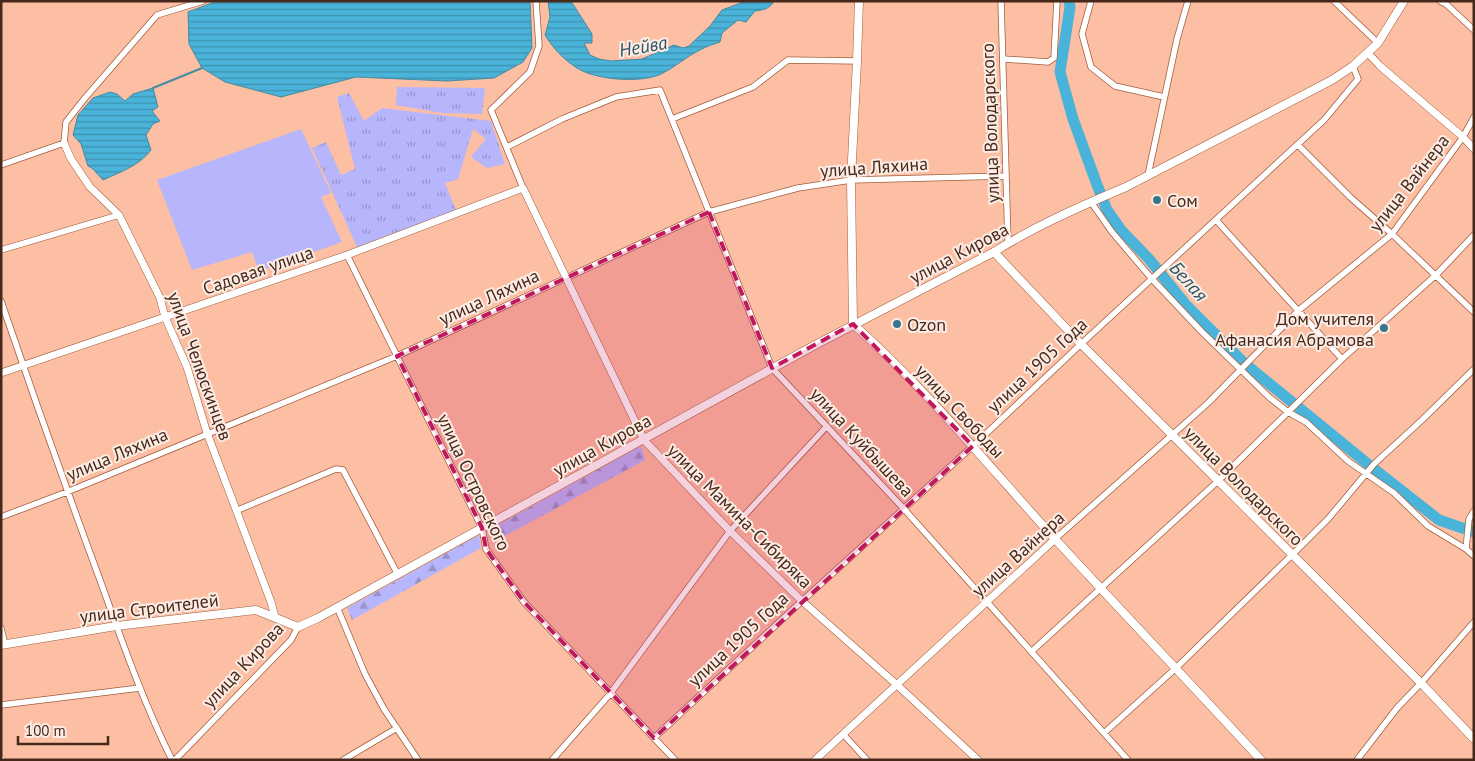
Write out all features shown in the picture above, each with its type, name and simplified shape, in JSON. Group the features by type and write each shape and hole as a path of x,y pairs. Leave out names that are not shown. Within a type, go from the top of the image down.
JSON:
{"main road":[{"path":"853,324 851,180 859,1"},
{"path":"1148,175 1332,80 1353,66 1378,44 1404,1"},
{"name":"улица Кирова","path":"298,626 318,618 398,575 853,324 1008,243 1148,175"},
{"name":"улица Володарского","path":"994,252 1081,344 1421,683 1474,739"},
{"name":"улица Свободы","path":"853,324 882,350 973,446 1055,540 1261,760"},
{"name":"улица Строителей","path":"3,645 116,626 256,610 298,626"}],"street":[{"path":"1,165 64,143 66,122 157,16 203,1"},
{"name":"улица Мамина-Сибиряка","path":"536,1 539,46 530,72 491,110 523,188 644,440 730,531 802,601 978,760"},
{"name":"улица Володарского","path":"1001,1 1008,243"},
{"path":"1003,59 1048,62 1054,58 1057,1"},
{"path":"1091,1 1082,34 1091,67 1115,86 1164,97"},
{"path":"1148,175 1177,39 1188,1"},
{"path":"1334,1 1378,44"},
{"path":"1440,1 1446,4 1474,30"},
{"path":"1368,53 1380,66 1463,137 1474,149"},
{"path":"672,119 753,86 788,60 857,62"},
{"path":"1342,360 1216,220 1324,120 1358,79 1353,66"},
{"name":"улица Куйбышева","path":"507,147 562,119 616,97 660,90 772,368 904,509 1128,760"},
{"name":"улица Вайнера","path":"815,760 896,684 1208,403 1299,310 1392,234 1431,183 1463,137 1474,117"},
{"name":"улица Челюскинцев","path":"64,143 71,159 90,187 120,215 160,298 165,317 187,367 208,433 238,510 275,617"},
{"path":"1298,145 1350,197 1474,312"},
{"name":"улица Ляхина","path":"1,517 67,492 397,356 709,212 798,188 851,180 1006,176"},
{"name":"Садовая улица","path":"1,373 348,255 523,188"},
{"path":"1091,202 1112,232 1152,279 1240,370 1270,398 1288,412 1306,422 1348,461 1394,493 1428,526 1474,556"},
{"path":"1,250 120,215"},
{"name":"улица 1905 Года","path":"654,738 1216,220"},
{"path":"1031,652 1218,481 1342,360 1436,275 1474,235"},
{"name":"улица Островского","path":"348,255 482,528 486,549 524,602 675,760"},
{"path":"1,301 116,626 152,720 174,760"},
{"path":"1104,733 1176,668 1292,555 1328,519 1374,464 1422,420 1474,368"},
{"path":"552,760 610,694 730,531 827,426"},
{"path":"238,510 336,469 343,470 398,575"},
{"path":"1466,549 1469,519 1474,511"},
{"path":"337,607 365,674 418,760"},
{"path":"1357,760 1397,708 1474,622"},
{"name":"улица Кирова","path":"174,760 291,640 298,626"},
{"path":"1,628 3,645"},
{"path":"1,705 140,688"},
{"path":"343,760 397,728"},
{"path":"843,734 868,760"}],"highlighted area":[{"path":"709,212 772,368 853,324 973,446 654,738 524,602 486,549 482,528 397,356"}],"green space":[{"path":"397,87 485,88 482,114 442,113 396,105"},
{"path":"349,93 364,121 382,108 491,121 505,164 487,168 471,157 486,139 473,129 458,179 445,183 456,210 357,247 312,148 326,142 341,175 355,169 337,97"},
{"path":"301,129 331,193 321,197 342,242 259,271 252,252 192,270 157,180"},
{"path":"641,446 645,460 492,543 491,529"},
{"path":"479,535 481,548 352,620 347,608"}],"shaded area":[{"path":"217,1 530,1 532,48 523,62 494,78 447,81 356,77 281,97 225,82 202,68 189,44 188,12"},
{"path":"548,1 571,1 592,34 592,43 584,43 590,55 611,61 642,59 674,45 683,48 689,46 710,26 722,10 746,1 774,1 763,10 755,11 746,22 738,20 722,33 720,42 696,52 659,75 640,79 617,79 585,72 572,65 555,49 545,35 550,17"},
{"path":"153,88 158,107 152,111 160,121 153,124 146,135 151,150 135,164 103,180 88,166 81,144 73,135 78,115 93,98 110,92 117,94 125,101 133,94"}],"waterway":[{"name":"Белая","path":"1069,1 1070,7 1060,72 1073,119 1096,182 1107,210 1121,230 1149,259 1186,305 1244,363 1439,520 1474,532"},
{"path":"153,88 202,68"}],"place":[{"name":"Сом","path":"1157,200"},
{"name":"Ozon","path":"897,324"},
{"name":"Дом учителя Афанасия Абрамова","path":"1384,328"}],"water label":[{"name":"Нейва","path":"643,46"}]}
